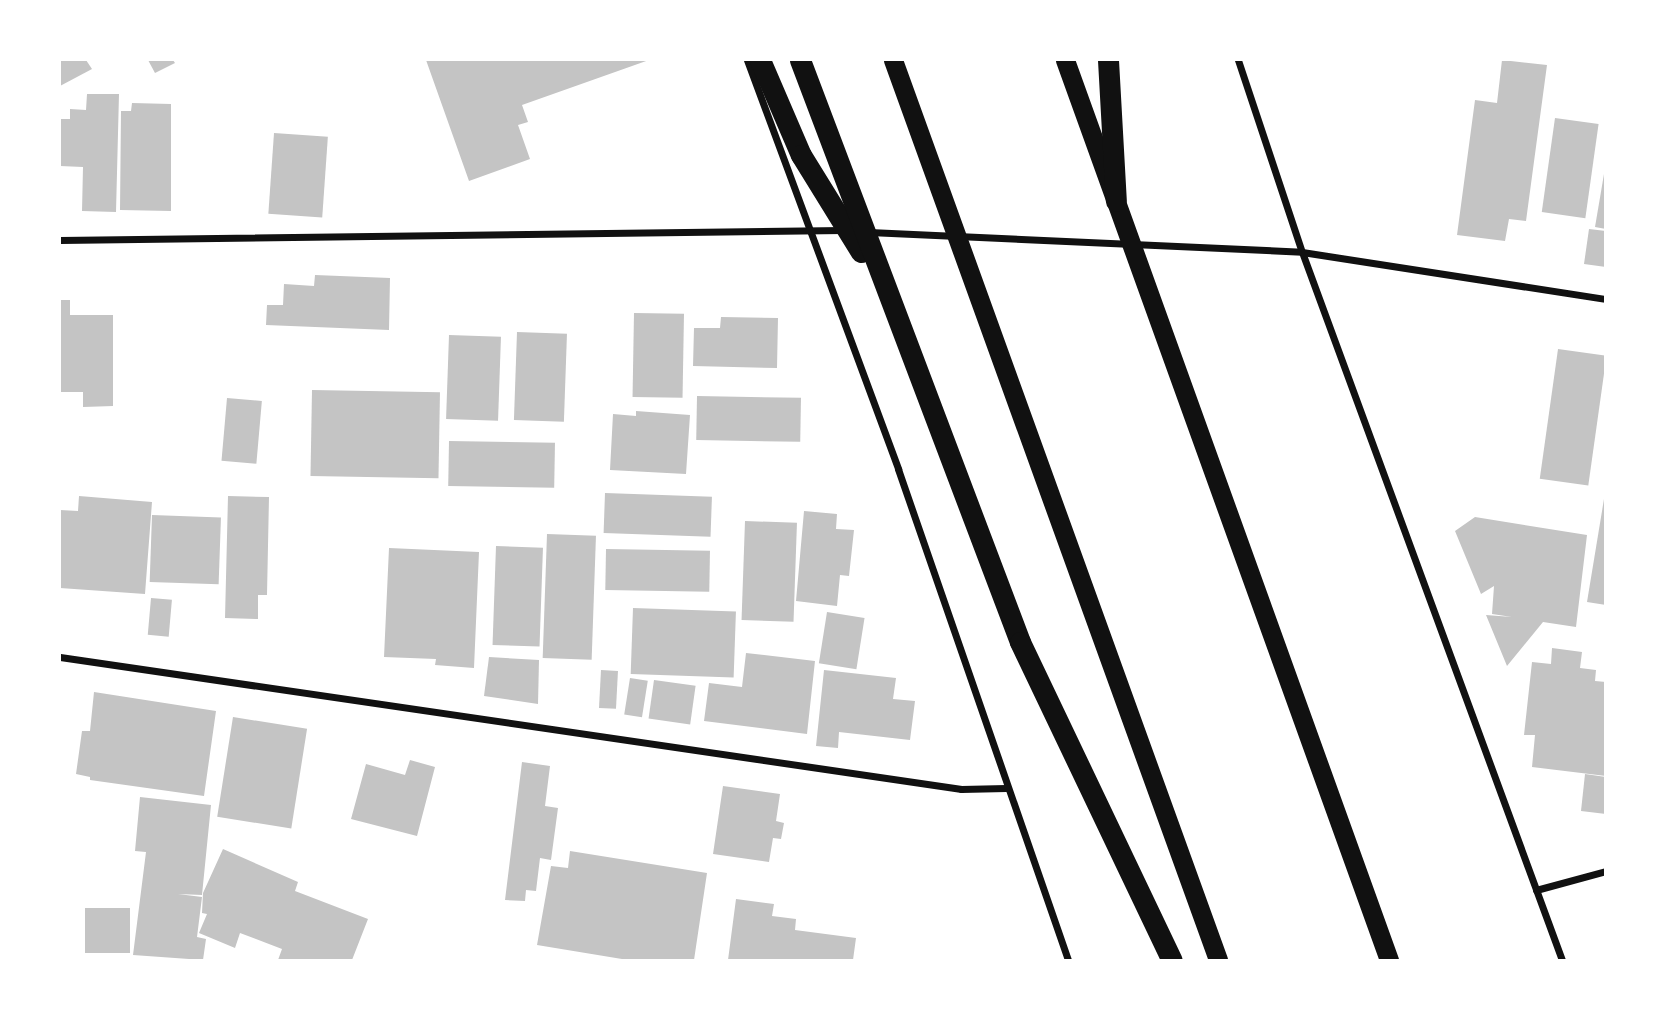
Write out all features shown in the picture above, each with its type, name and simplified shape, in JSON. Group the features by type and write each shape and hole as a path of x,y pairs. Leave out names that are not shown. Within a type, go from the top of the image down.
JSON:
{"highway":[{"path":"760,60 801,155 894,305"},
{"path":"800,60 831,152 894,305 1020,642 1172,961"},
{"path":"893,60 1218,961"},
{"path":"1065,60 1389,961"},
{"path":"1108,60 1116,201"}],"street":[{"path":"747,60 807,229 898,469 1006,788 1068,961"},
{"path":"1238,60 1302,252 1562,961"},
{"path":"60,240 807,229 1302,252 1605,299"},
{"path":"60,657 961,789 1006,788"},
{"path":"1536,890 1605,872"}],"building":[{"path":"60,60 86,60 92,69 60,86"},
{"path":"148,60 173,60 175,63 155,73"},
{"path":"426,60 649,60 522,105 528,122 518,125 530,159 469,181"},
{"path":"1502,60 1547,65 1526,221 1509,219 1505,241 1457,235 1475,100 1497,103"},
{"path":"87,94 119,94 116,212 82,211 83,167 60,166 61,119 70,119 70,109 86,110"},
{"path":"132,103 171,104 171,211 120,210 121,111 131,111"},
{"path":"1555,118 1599,124 1585,218 1542,212"},
{"path":"274,133 328,137 322,218 268,214"},
{"path":"1606,174 1606,229 1595,227"},
{"path":"1589,229 1606,231 1606,267 1584,264"},
{"path":"315,275 390,278 389,330 266,325 267,305 283,305 284,284 314,286"},
{"path":"60,300 70,300 70,315 113,315 113,406 83,407 83,392 60,392"},
{"path":"634,313 684,314 683,398 633,397"},
{"path":"721,317 778,318 777,368 693,366 694,328 720,328"},
{"path":"517,332 567,334 564,422 514,420"},
{"path":"449,335 501,337 498,421 446,419"},
{"path":"1558,349 1606,356 1588,486 1540,479"},
{"path":"312,390 440,392 438,478 310,476"},
{"path":"697,396 801,398 800,442 696,440"},
{"path":"227,398 262,401 256,464 222,461"},
{"path":"636,411 690,415 686,474 610,470 613,414 636,416"},
{"path":"449,441 555,443 554,488 448,486"},
{"path":"605,493 712,497 711,537 604,533"},
{"path":"79,496 152,502 145,594 60,588 60,510 78,511"},
{"path":"228,496 269,497 267,595 258,595 258,619 225,618"},
{"path":"1604,499 1606,500 1606,605 1587,602"},
{"path":"804,511 837,514 836,529 854,530 849,576 840,575 837,606 796,601"},
{"path":"152,515 221,517 219,584 150,582"},
{"path":"1475,517 1587,535 1576,627 1543,622 1507,666 1486,615 1512,617 1492,614 1494,586 1481,594 1455,531"},
{"path":"745,521 797,523 794,622 742,620"},
{"path":"547,534 596,536 592,660 543,658"},
{"path":"496,546 543,548 540,647 493,645"},
{"path":"389,548 479,552 474,668 435,665 436,659 384,657"},
{"path":"606,549 710,551 709,592 605,590"},
{"path":"151,598 172,600 169,637 148,635"},
{"path":"633,608 736,612 734,678 631,674"},
{"path":"827,612 865,618 856,669 819,663"},
{"path":"1552,648 1582,652 1580,668 1596,670 1595,681 1606,682 1606,776 1532,767 1535,735 1524,735 1532,662 1551,664"},
{"path":"746,653 815,661 807,734 704,721 709,683 742,687"},
{"path":"489,657 539,660 538,704 484,696"},
{"path":"601,670 618,671 616,709 599,708"},
{"path":"824,670 896,678 893,699 915,701 910,740 839,732 838,748 816,746"},
{"path":"630,678 648,681 642,717 624,715"},
{"path":"654,680 696,686 690,724 649,719"},
{"path":"94,692 216,711 204,796 90,780 90,777 76,774 82,731 90,731"},
{"path":"233,717 307,729 291,828 217,817"},
{"path":"410,760 435,767 417,836 351,819 366,764 405,775"},
{"path":"522,762 550,766 545,806 558,808 551,860 540,858 536,891 526,890 525,901 505,900"},
{"path":"1585,774 1606,777 1606,814 1581,811"},
{"path":"723,786 780,794 776,821 784,823 781,839 773,838 769,862 713,854"},
{"path":"140,797 211,805 202,895 178,894 202,897 197,937 206,939 203,960 133,955 146,852 135,851"},
{"path":"223,849 298,882 295,891 368,919 352,960 278,960 282,949 240,933 235,948 199,933 207,914 202,913 203,893"},
{"path":"570,851 707,873 694,960 628,960 537,945 551,866 568,868"},
{"path":"736,899 774,904 772,916 796,919 795,930 856,938 853,960 728,960"},
{"path":"85,908 130,908 130,953 85,953"}]}
